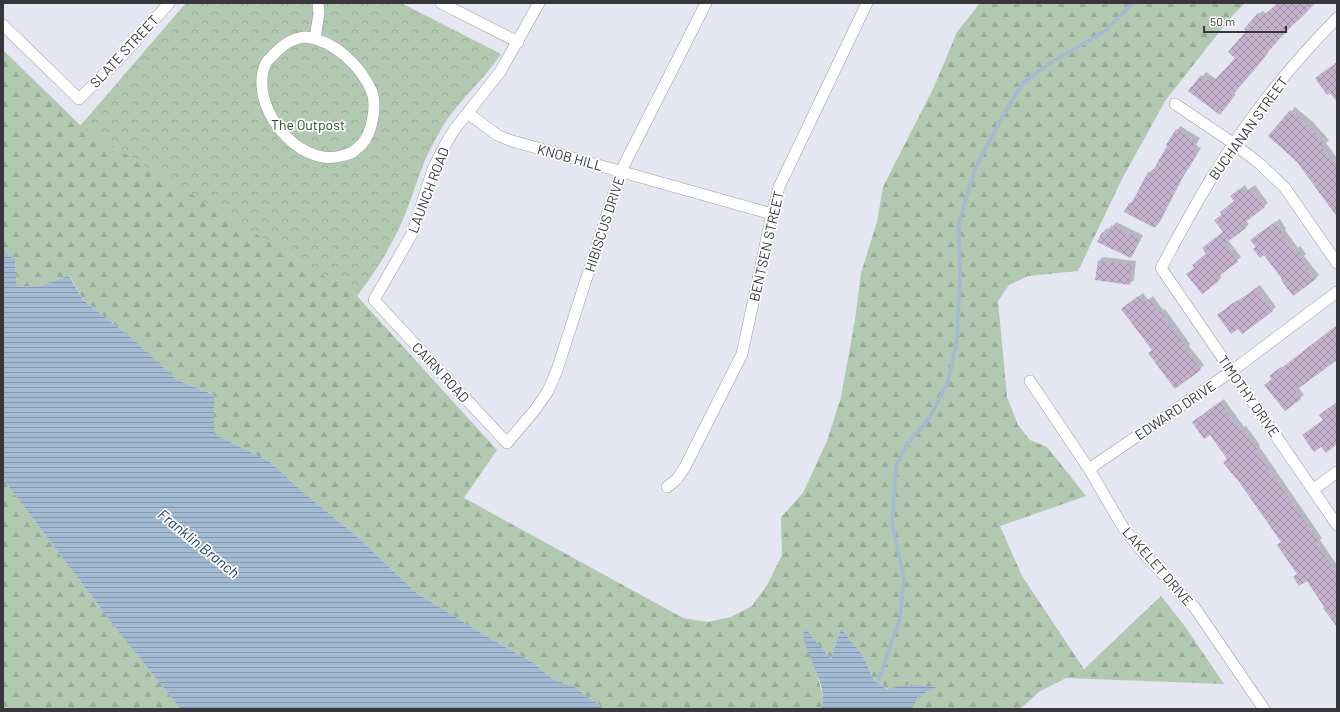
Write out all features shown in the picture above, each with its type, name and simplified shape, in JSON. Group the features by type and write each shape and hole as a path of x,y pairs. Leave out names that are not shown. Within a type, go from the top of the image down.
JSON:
{"street":[{"name":"SLATE STREET","path":"3,25 79,99 123,55 169,3"},
{"path":"315,38 319,13 318,3"},
{"path":"441,3 456,6 518,42"},
{"name":"LAUNCH ROAD","path":"374,300 412,232 433,170 444,147 454,130 500,72 539,3"},
{"name":"HIBISCUS DRIVE","path":"507,443 535,410 548,390 557,370 621,171 706,3"},
{"name":"BENTSEN STREET","path":"667,487 677,479 685,467 742,354 779,187 785,171 867,3"},
{"name":"BUCHANAN STREET","path":"1161,268 1233,143 1286,74 1336,20"},
{"path":"305,36 315,38 333,46 349,60 364,77 372,94 374,111 371,127 363,143 351,153 334,158 318,156 297,146 272,119 266,107 263,92 262,78 267,62 279,49 294,39 305,36"},
{"path":"1175,104 1233,143 1260,164 1285,188 1337,263"},
{"name":"KNOB HILL","path":"468,113 497,135 509,140 772,214"},
{"name":"TIMOTHY DRIVE","path":"1161,268 1314,489 1337,525"},
{"name":"EDWARD DRIVE","path":"1089,469 1232,371 1337,292"},
{"name":"CAIRN ROAD","path":"374,300 507,443"},
{"name":"LAKELET DRIVE","path":"1030,381 1089,469 1124,529 1147,557 1195,608 1264,709"},
{"path":"1314,489 1337,472"}],"green space":[{"name":"The Outpost","path":"186,3 401,3 501,54 448,118 442,128 424,162 404,217 389,248 357,296 80,126"},
{"path":"980,3 1245,3 1231,17 1165,101 1122,179 1078,271 1028,276 1009,285 998,301 1007,397 1018,425 1030,440 1047,447 1086,496 1000,526 1022,576 1084,669 1161,596 1184,625 1224,684 1066,678 1039,692 1020,709 912,709 919,696 936,687 911,684 888,689 874,680 863,656 841,628 831,659 822,649 818,677 824,702 821,709 604,709 573,686 554,680 533,663 415,592 362,541 297,487 270,462 213,434 214,395 177,380 134,340 83,300 70,276 41,286 17,287 15,259 3,251 3,50 81,126 357,296 497,450 464,498 683,618 708,622 731,617 752,606 767,585 782,555 781,517 803,493 827,441 841,397 855,320 861,273 877,222 883,187 934,87 957,32"},
{"path":"3,479 124,639 181,709 3,709"}],"water":[{"name":"Franklin Branch","path":"3,251 15,259 17,287 41,286 69,276 83,300 134,340 177,380 214,395 214,434 270,462 297,487 362,541 415,592 533,663 554,680 573,686 604,709 181,709 124,639 3,479"},
{"path":"841,628 863,656 874,680 887,689 911,684 937,687 919,696 912,709 821,709 823,693 806,646 804,632 805,629 831,659"}],"building":[{"path":"1278,3 1315,3 1293,24 1264,56 1265,57 1231,97 1233,98 1220,115 1188,91 1201,75 1212,83 1235,58 1228,52 1246,31 1244,29 1258,13 1262,17"},
{"path":"1337,62 1337,102 1330,93 1327,95 1315,78"},
{"path":"1290,110 1309,126 1326,145 1323,148 1337,167 1337,217 1297,162 1268,136"},
{"path":"1176,129 1197,143 1193,149 1198,152 1178,184 1156,227 1153,227 1124,212 1129,203 1131,204 1148,172 1151,174"},
{"path":"1241,188 1244,193 1251,188 1265,207 1243,224 1246,228 1225,244 1238,262 1216,278 1219,281 1202,294 1186,274 1194,268 1192,265 1206,254 1202,248 1223,232 1214,220 1222,215 1220,212 1234,201 1230,196"},
{"path":"1275,222 1294,251 1296,249 1303,258 1301,260 1316,279 1293,296 1264,255 1260,258 1253,249 1256,247 1250,240"},
{"path":"1111,225 1140,239 1131,258 1097,242 1102,232 1107,234"},
{"path":"1098,261 1132,265 1130,285 1095,280"},
{"path":"1256,288 1273,311 1242,334 1238,329 1231,334 1217,315"},
{"path":"1138,296 1144,303 1149,299 1159,313 1161,312 1201,370 1175,389 1148,353 1152,350 1121,309"},
{"path":"1337,325 1337,360 1295,391 1301,399 1285,411 1264,385 1272,379 1269,376"},
{"path":"1220,402 1240,430 1241,429 1257,449 1255,450 1319,542 1316,544 1337,574 1337,627 1323,608 1324,607 1307,581 1299,586 1293,577 1297,574 1277,545 1281,542 1237,479 1223,462 1227,459 1210,435 1204,439 1192,422"},
{"path":"1337,402 1337,444 1326,453 1321,447 1314,452 1302,435 1323,420 1319,415"}],"waterway":[{"path":"877,685 900,618 904,579 892,523 896,466 906,446 930,417 948,382 957,338 960,281 959,221 976,167 1002,117 1022,84 1050,63 1105,31 1133,3"}]}
